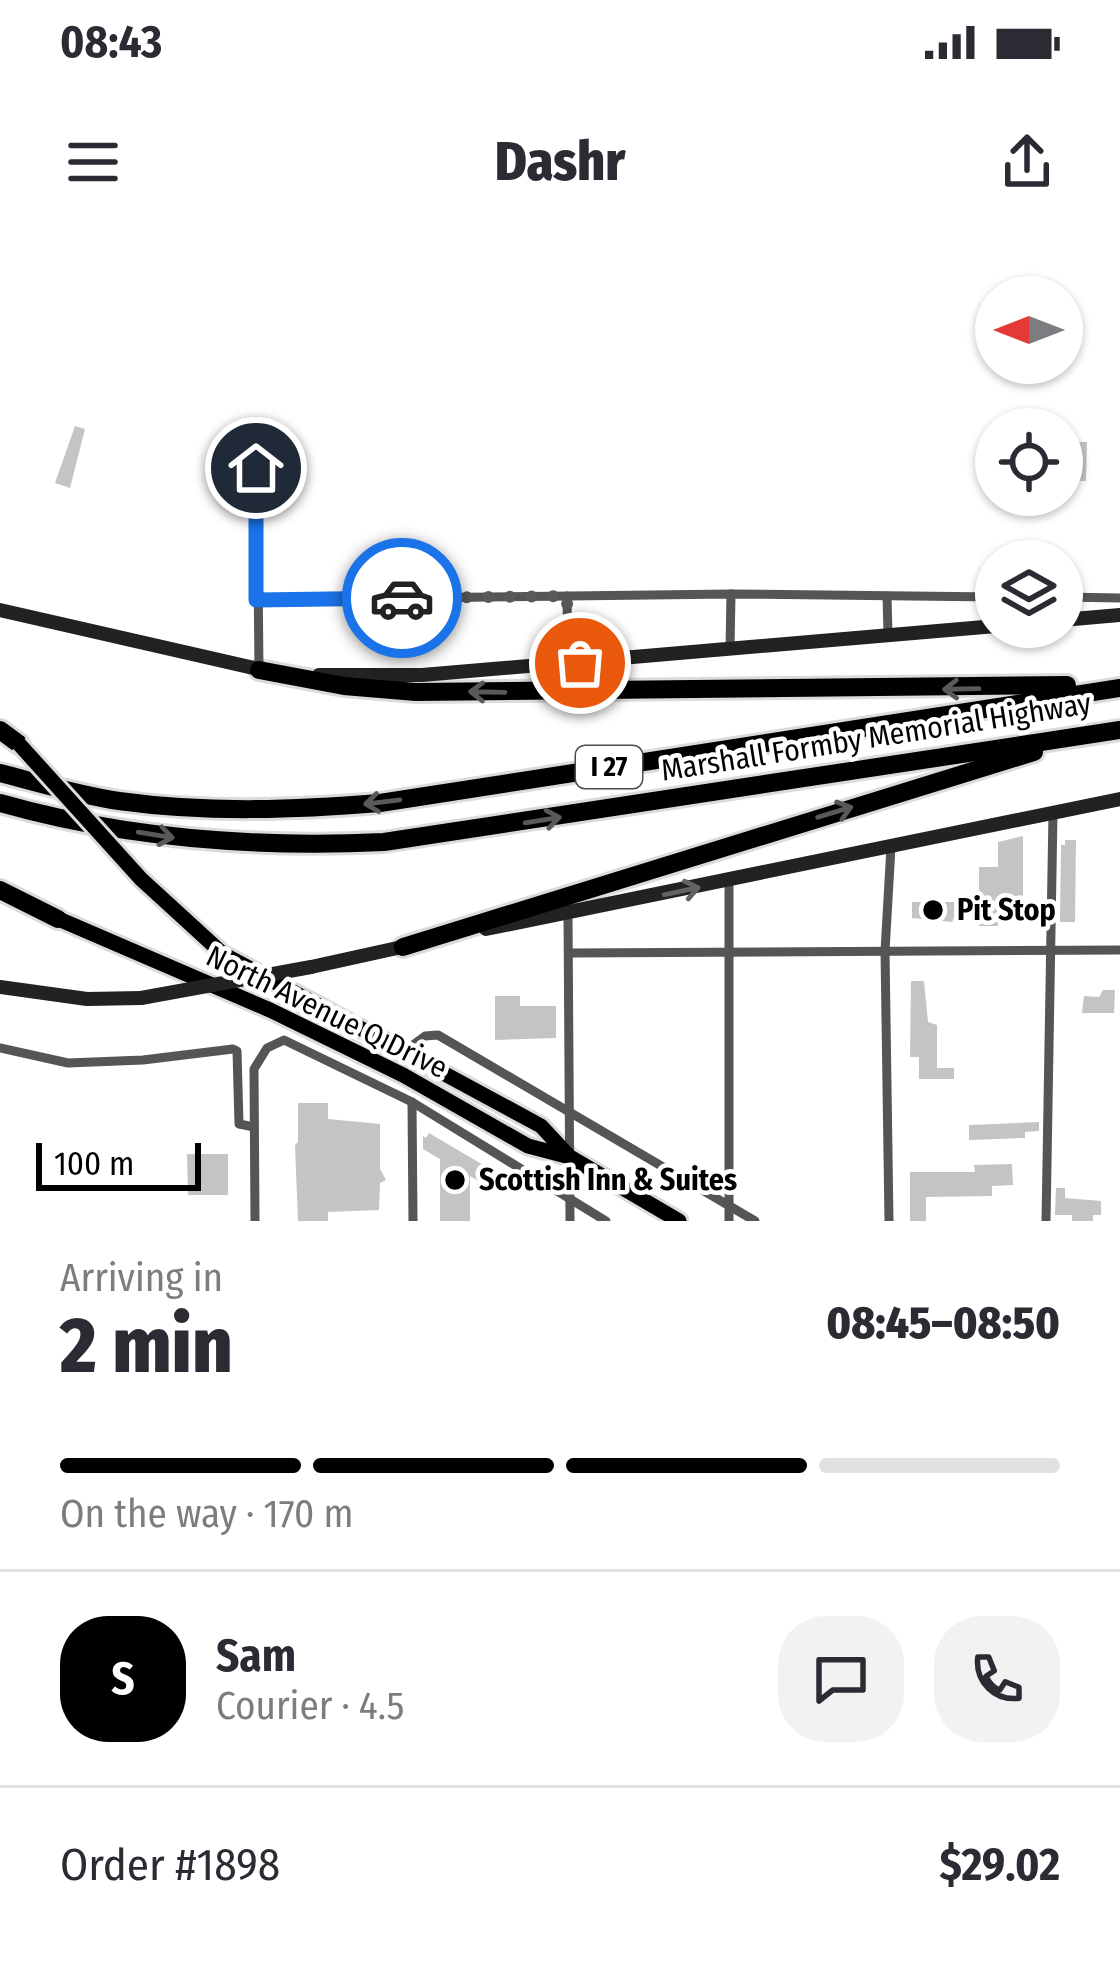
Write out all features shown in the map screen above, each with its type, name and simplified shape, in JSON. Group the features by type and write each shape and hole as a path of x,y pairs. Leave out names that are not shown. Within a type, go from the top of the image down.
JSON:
{"highway":[{"path":"259,670 344,686 416,692 1120,685"},
{"name":"Marshall Formby Memorial Highway","path":"0,773 122,802 311,809 423,796 1120,685"},
{"path":"0,726 19,745"},
{"name":"Marshall Formby Memorial Highway","path":"0,803 41,815 197,840 271,845 384,842 1120,730"},
{"path":"403,947 1090,734"},
{"path":"0,892 58,919"}],"main road":[{"path":"0,610 259,670 301,675 422,675 975,628"},
{"path":"1083,618 1120,615"},
{"name":"North Avenue Q Drive","path":"19,745 141,879 223,954 541,1126 570,1157"},
{"path":"0,987 87,999 141,998 1120,799"},
{"name":"North Avenue Q Drive","path":"58,919 289,1019 403,1075 528,1146 570,1157 679,1221"}],"street":[{"path":"256,468 259,670"},
{"path":"256,600 731,594 975,597"},
{"path":"730,651 731,594"},
{"path":"567,596 568,664"},
{"path":"887,596 887,635"},
{"path":"1083,597 1120,598"},
{"path":"1046,1221 1053,813"},
{"path":"889,1221 885,951 891,847"},
{"path":"729,881 729,1221"},
{"path":"568,913 570,1221"},
{"path":"570,953 1120,950"},
{"name":"North Avenue Q Drive","path":"406,1050 425,1036 438,1035 755,1221"},
{"name":"North Avenue Q Drive","path":"254,1126 254,1069 259,1055 274,1041 284,1040 412,1102 606,1221"},
{"path":"0,1048 68,1063 233,1049 237,1052 239,1124 254,1126 255,1221"},
{"path":"412,1102 412,1221"}],"building":[{"path":"75,426 85,429 70,488 55,483"},
{"path":"1083,442 1087,442 1083,481"},
{"path":"1023,836 1023,898 998,898 998,926 979,926 979,867 998,867 998,842"},
{"path":"1076,840 1075,922 1060,922 1061,845"},
{"name":"Pit Stop","path":"912,902 954,902 954,918 952,922 912,918"},
{"path":"911,981 924,981 928,1022 937,1025 937,1068 954,1068 954,1079 919,1079 919,1057 910,1057"},
{"path":"1103,990 1115,990 1114,1013 1082,1013 1084,996 1099,997"},
{"path":"495,996 520,996 520,1006 556,1006 556,1038 495,1040"},
{"path":"298,1103 328,1103 328,1119 380,1124 380,1169 386,1180 380,1183 379,1210 328,1212 328,1221 298,1221"},
{"path":"1039,1122 1039,1131 1025,1132 1025,1138 969,1140 969,1125"},
{"name":"Scottish Inn & Suites","path":"429,1133 485,1166 485,1174 498,1174 498,1183 485,1185 470,1176 470,1221 440,1221 440,1159 423,1149 423,1136"},
{"path":"187,1154 228,1154 228,1195 188,1195"},
{"path":"1012,1164 1013,1185 992,1186 992,1196 926,1197 926,1221 910,1221 910,1172 975,1172 974,1165"},
{"path":"1056,1188 1065,1188 1065,1198 1101,1201 1101,1215 1093,1215 1093,1221 1072,1221 1072,1215 1055,1215"}],"way so far":[{"path":"402,598 567,596 568,664 580,663"}],"place":[{"name":"Pit Stop","path":"933,910"},
{"name":"Scottish Inn & Suites","path":"455,1180"}],"route":[{"path":"256,468 256,600 402,598"}]}
